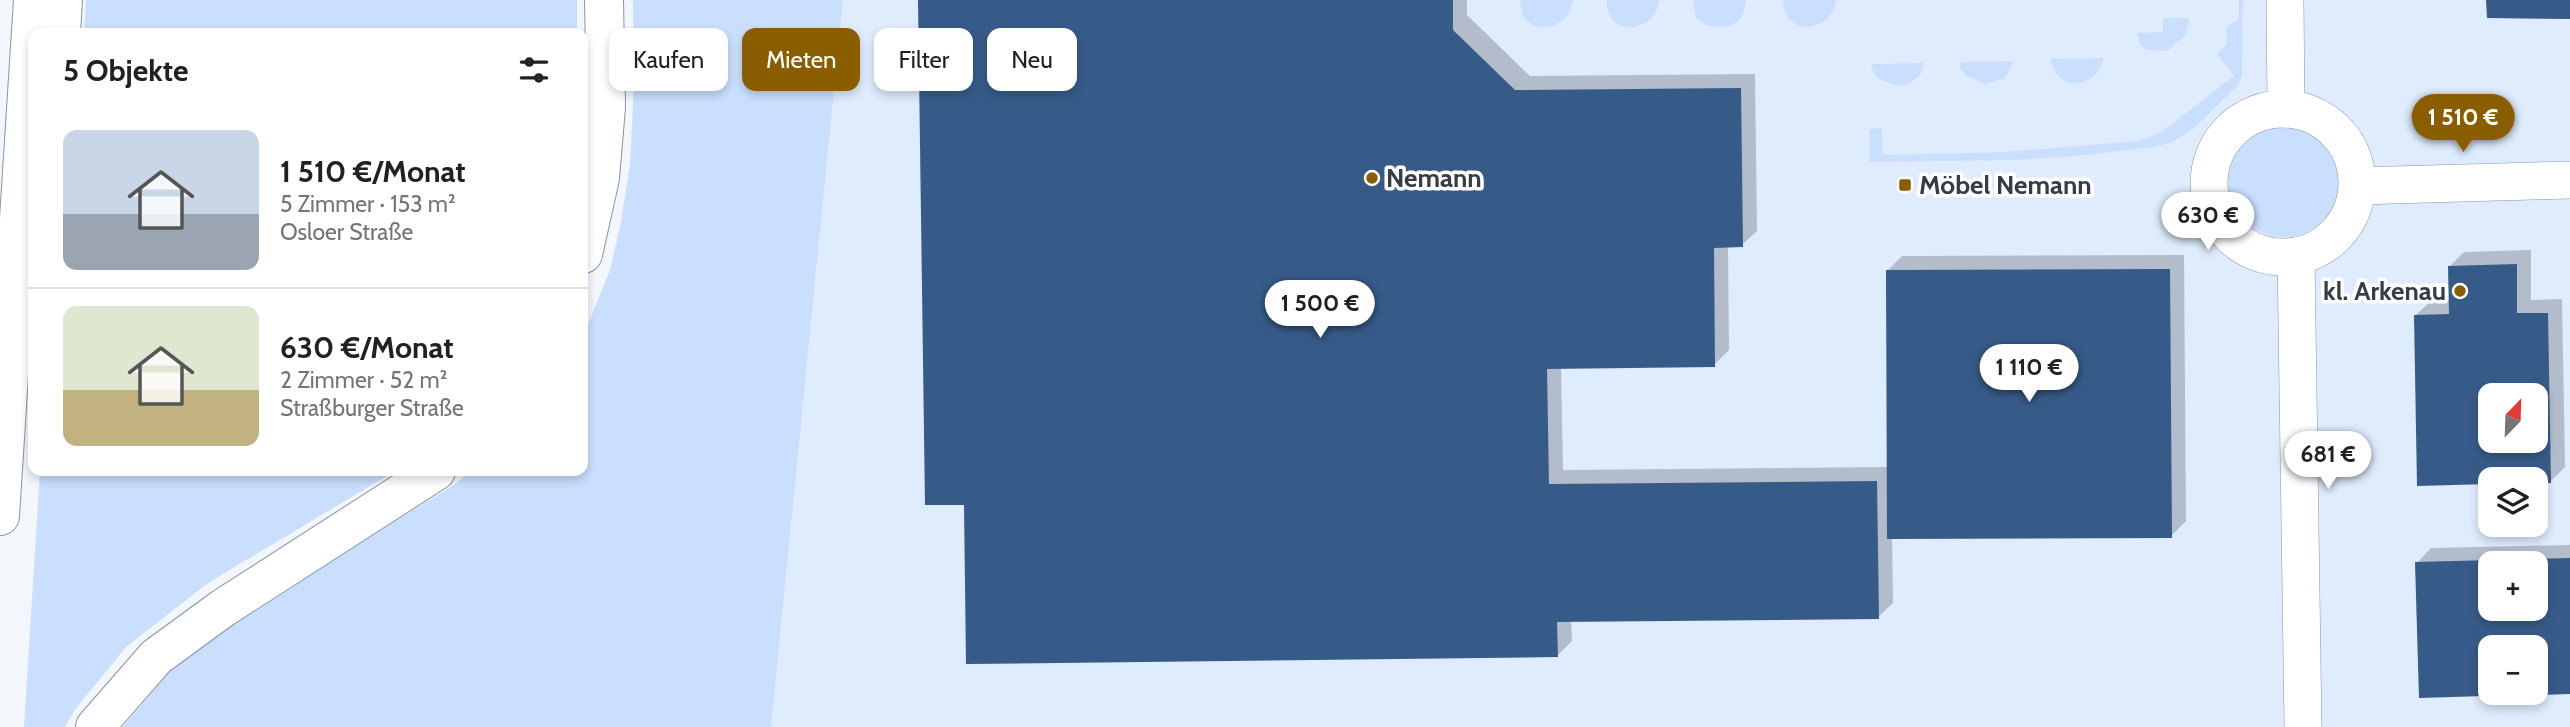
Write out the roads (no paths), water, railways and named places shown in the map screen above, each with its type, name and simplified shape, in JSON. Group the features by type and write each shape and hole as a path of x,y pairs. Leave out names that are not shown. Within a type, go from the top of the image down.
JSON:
{"main road":[{"path":"31,28 33,0"},
{"path":"61,28 63,0"},
{"path":"588,232 600,178 606,107 604,0"},
{"path":"0,516 28,78"},
{"path":"95,727 156,657 223,608 428,476"}],"street":[{"path":"2285,0 2286,108"},
{"path":"2286,108 2314,116 2338,132 2349,148 2356,167 2358,186 2353,211 2339,232 2320,248 2296,256 2265,255 2237,242 2217,218 2209,188 2211,164 2222,141 2239,123 2261,112 2286,108"},
{"path":"2358,186 2570,180"},
{"path":"2296,256 2303,727"}],"place":[{"name":"Nemann","path":"1372,178"},
{"name":"Möbel Nemann","path":"1905,185"},
{"name":"kl. Arkenau","path":"2460,291"}]}
